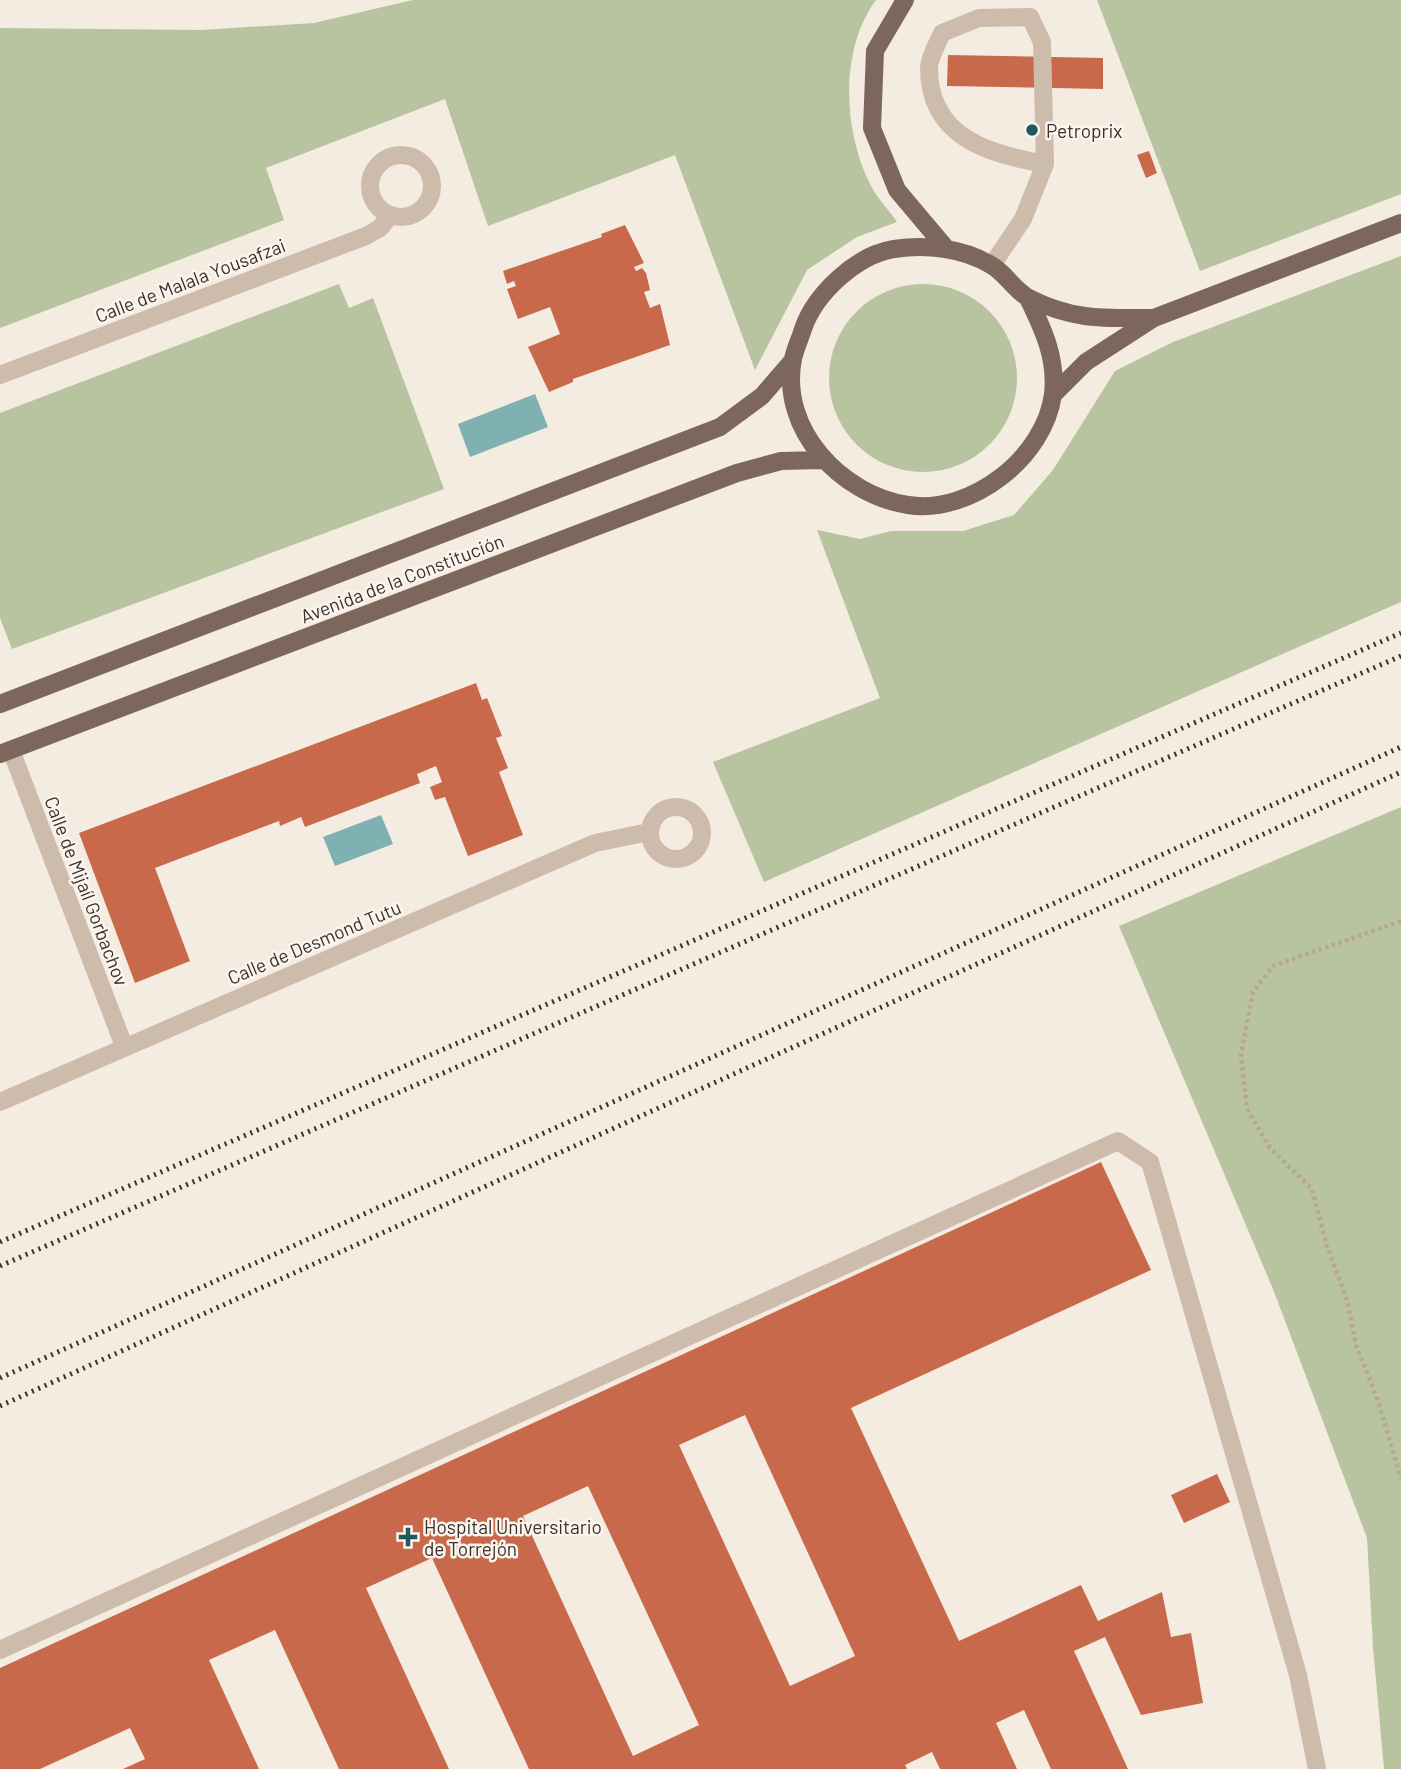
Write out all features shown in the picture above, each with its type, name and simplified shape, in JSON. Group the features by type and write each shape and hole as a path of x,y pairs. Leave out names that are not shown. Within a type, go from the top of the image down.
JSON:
{"main road":[{"path":"905,0 875,51 872,128 897,190 945,247"},
{"path":"1053,395 1086,362 1154,318 1401,223"},
{"path":"945,247 992,265 1028,299 1050,344 1053,395 1036,441 1003,478 959,501 909,506 862,491 823,460 804,430 793,396 793,360 809,311 844,271 892,249 945,247"},
{"path":"1028,299 1078,318 1154,318"},
{"name":"Avenida de la Constitución","path":"0,704 720,427 762,396 793,360"},
{"name":"Avenida de la Constitución","path":"5,752 737,473 781,461 823,460"}],"street":[{"path":"992,265 1023,219 1045,164 1042,42 1030,18 979,18 942,33 929,66 936,111 962,137 999,156 1045,164"},
{"name":"Calle de Malala Yousafzai","path":"0,375 366,236 380,228 390,216"},
{"name":"Calle de Mijaíl Gorbachov","path":"5,752 124,1046"},
{"name":"Calle de Desmond Tutu","path":"0,1102 595,843 649,832"},
{"path":"0,1650 1118,1141 1144,1156 1153,1171 1298,1675 1317,1769"}],"path":[{"path":"1401,921 1273,965 1253,992 1241,1054 1247,1109 1270,1148 1312,1189 1327,1246 1347,1300 1356,1345 1377,1398 1401,1478"}],"green space":[{"path":"413,0 876,0 864,20 856,43 849,92 851,117 855,141 871,186 897,222 857,237 807,270 755,370 675,155 488,226 445,99 266,168 284,220 0,328 0,28 201,30 314,23"},
{"path":"1097,0 1401,0 1401,194 1200,271"},
{"path":"1401,256 1401,602 764,882 713,762 880,698 817,530 860,539 891,531 963,531 1014,515 1053,470 1115,371 1173,342"},
{"path":"339,284 349,308 373,298 444,489 12,649 0,618 0,413"},
{"path":"923,284 959,291 990,311 1010,342 1017,378 1010,414 990,445 959,465 923,472 887,465 856,445 836,414 829,378 836,342 856,311 887,291"},
{"path":"1401,807 1401,1769 1384,1769 1367,1538 1273,1289 1119,926"}],"water":[{"path":"535,394 548,427 470,457 458,424"},
{"path":"381,815 393,844 335,866 323,837"}],"building":[{"path":"948,55 1103,58 1103,89 947,86"},
{"path":"1149,151 1157,173 1146,178 1137,155"},
{"path":"625,225 644,263 634,267 636,271 642,268 646,273 650,290 644,292 650,308 660,304 670,345 573,379 573,382 549,392 528,347 560,334 550,307 518,319 507,289 516,286 514,281 507,284 503,271 602,237 601,234"},
{"path":"476,683 482,700 487,698 502,736 496,738 508,768 499,772 523,835 468,856 445,797 435,800 430,787 442,782 436,766 417,774 420,783 305,827 301,817 280,826 279,821 155,868 190,961 135,983 79,833"},
{"name":"Hospital Universitario de Torrejón","path":"1101,1162 1151,1270 851,1408 959,1641 1081,1585 1098,1621 1162,1592 1171,1637 1191,1633 1203,1703 1141,1715 1105,1637 1074,1651 1128,1769 1051,1769 1024,1710 996,1723 1017,1769 940,1769 932,1752 905,1765 907,1769 529,1769 432,1558 366,1588 449,1769 339,1769 275,1630 209,1660 259,1769 123,1769 145,1759 130,1728 40,1769 0,1769 0,1668","holes":["745,1415 855,1656 790,1686 679,1445","588,1486 699,1725 633,1756 523,1516"]},
{"path":"1217,1474 1230,1502 1184,1523 1171,1495"}],"railway":[{"path":"0,1242 1401,633"},
{"path":"0,1266 1401,656"},
{"path":"0,1378 1401,747"},
{"path":"0,1406 1401,772"}],"place":[{"name":"Petroprix","path":"1032,130"},
{"name":"Hospital Universitario de Torrejón","path":"408,1537"}]}
